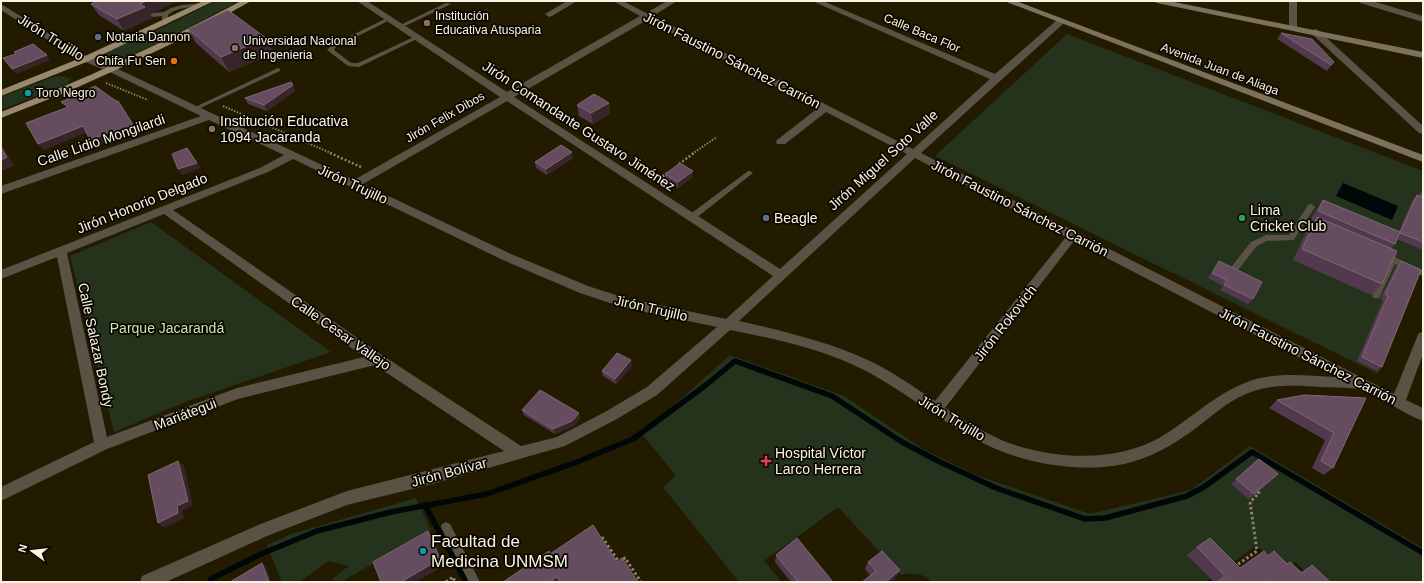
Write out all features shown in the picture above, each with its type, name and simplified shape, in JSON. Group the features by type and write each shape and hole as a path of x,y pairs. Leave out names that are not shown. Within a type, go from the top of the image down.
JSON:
{"main road":[{"path":"1,94 86,59 165,19 210,1"},
{"path":"1,115 111,69 190,31 247,1"},
{"name":"Avenida Juan de Aliaga","path":"1008,1 1423,159"},
{"path":"1157,1 1293,27 1423,55"}],"street":[{"name":"Jirón Comandante Gustavo Jiménez","path":"361,1 780,275"},
{"path":"549,14 573,1"},
{"name":"Jirón Faustino Sánchez Carrión","path":"617,1 1423,415"},
{"name":"Jirón Felix Dibos","path":"354,185 673,1"},
{"name":"Calle Baca Flor","path":"816,1 996,78"},
{"path":"1293,1 1293,27"},
{"path":"1363,1 1423,19"},
{"path":"1377,1 1384,7"},
{"name":"Jirón Trujillo","path":"1,6 86,59 111,69 539,272 614,300 780,335 849,357 889,378 936,410 981,437 1012,451 1073,461 1111,461 1138,456 1167,441 1210,409 1240,390 1281,380 1316,380 1339,384 1363,384"},
{"name":"Jirón Miguel Soto Valle","path":"728,324 913,153 1061,21"},
{"path":"1315,32 1423,131"},
{"path":"781,142 824,108"},
{"name":"Calle Lidio Mongilardi","path":"1,190 210,116"},
{"name":"Jirón Honorio Delgado","path":"1,275 264,170 293,155"},
{"name":"Calle Cesar Vallejo","path":"165,210 377,358 519,453"},
{"name":"Jirón Rokovich","path":"936,410 1073,235"},
{"name":"Calle Salazar Bondy","path":"61,251 102,446"},
{"name":"Jirón Bolívar","path":"148,582 263,530 347,498 432,477 560,442 610,416 652,391 728,324"},
{"path":"1398,402 1423,337"},
{"name":"Mariátegui","path":"1,494 102,446 237,394 377,358"},
{"path":"1316,380 1323,376 1324,370 1317,361"}],"lane":[{"path":"401,26 448,4"},
{"path":"153,15 165,19"},
{"path":"389,19 334,46 330,50 350,65 360,65 418,37"},
{"path":"194,109 278,70"},
{"path":"692,217 750,173"},
{"path":"1235,268 1254,244 1266,238 1291,238 1311,207"},
{"path":"1303,220 1331,232"},
{"path":"1372,250 1423,272"},
{"path":"1376,296 1393,259"},
{"path":"446,527 475,582"}],"path":[{"path":"211,101 365,169"},
{"path":"679,164 717,137"},
{"path":"647,187 673,169"},
{"path":"1231,569 1257,551 1250,502 1259,493 1257,491"},
{"path":"602,537 606,546 619,562 625,558 641,582"},
{"path":"446,582 453,577 455,582"}],"green space":[{"path":"216,1 231,1 235,3 173,35 110,64 99,59 104,54 120,45 166,26"},
{"name":"Lima Cricket Club","path":"1067,34 1423,171 1423,265 1378,374 935,156"},
{"path":"63,76 71,79 66,84 1,110 1,97 52,77"},
{"name":"Parque Jacarandá","path":"151,222 331,352 188,401 114,432 70,256"},
{"path":"730,355 844,396 923,449 976,475 1090,514 1191,490 1250,446 1423,548 1423,582 1317,582 1295,562 1290,568 1274,562 1257,545 1206,582 932,582 929,579 917,574 901,575 838,507 764,561 782,582 739,582 663,487 676,476 642,434"},
{"path":"416,498 431,530 341,582 334,582 332,579 349,566 329,561 299,582 280,582 281,580 267,545 291,534"}],"shaded area":[{"path":"1343,183 1398,206 1392,220 1336,196"}],"building":[{"path":"98,1 146,1 140,4 145,7 117,19 91,4"},
{"path":"228,10 266,38 221,57 188,29"},
{"path":"1281,33 1312,39 1334,62 1331,65"},
{"path":"33,44 47,55 12,69 3,58 16,54 14,52"},
{"path":"291,82 293,85 264,105 245,98"},
{"path":"95,86 118,101 134,126 112,135 110,132 90,140 83,126 38,144 26,123 68,107 61,102"},
{"path":"594,94 609,103 591,113 577,105"},
{"path":"561,145 572,152 546,169 535,162"},
{"path":"1,148 7,157 1,160"},
{"path":"187,148 197,163 178,169 172,154"},
{"path":"680,163 693,171 678,182 665,174"},
{"path":"1423,193 1423,242 1400,233 1417,195 1421,197"},
{"path":"1323,200 1400,232 1395,244 1318,211"},
{"path":"1317,217 1397,251 1382,284 1302,249"},
{"path":"1219,261 1262,282 1253,299 1224,285 1227,280 1212,273"},
{"path":"1401,261 1421,270 1382,367 1362,357 1388,296 1385,294"},
{"path":"617,353 631,360 615,379 602,371"},
{"path":"540,390 579,413 572,421 553,429 522,410"},
{"path":"1304,395 1366,398 1333,468 1321,461 1334,433 1277,400"},
{"path":"1259,459 1278,474 1254,494 1236,479"},
{"path":"178,461 188,501 177,506 178,513 158,523 148,475"},
{"path":"593,525 617,562 622,558 638,582 560,582 557,577 550,582 503,582 549,551 550,554"},
{"name":"Facultad de Medicina UNMSM","path":"428,531 440,559 401,582 381,582 373,562"},
{"path":"797,538 833,582 798,582 776,555"},
{"path":"1210,538 1240,568 1264,551 1268,556 1274,551 1287,564 1290,562 1302,573 1312,565 1330,582 1217,582 1225,576 1197,547"},
{"path":"882,551 900,570 886,582 862,582 876,571 868,562"},
{"path":"262,563 269,582 230,582"}],"waterway":[{"path":"425,506 487,494 577,462 633,439 706,385 735,361 832,396 902,442 938,461 996,488 1085,519 1105,518 1187,496 1204,487 1252,452 1423,553"},
{"path":"211,579 261,554 317,531 391,512 425,506"},
{"path":"425,506 466,582"}],"place":[{"name":"Institución Educativa Atusparia","path":"427,23"},
{"name":"Notaria Dannon","path":"98,37"},
{"name":"Universidad Nacional de Ingenieria","path":"235,48"},
{"name":"Chifa Fu Sen","path":"174,61"},
{"name":"Toro Negro","path":"28,93"},
{"name":"Institución Educativa 1094 Jacaranda","path":"212,129"},
{"name":"Beagle","path":"766,218"},
{"name":"Lima Cricket Club","path":"1242,218"},
{"name":"Hospital Víctor Larco Herrera","path":"766,461"},
{"name":"Facultad de Medicina UNMSM","path":"423,551"}]}
